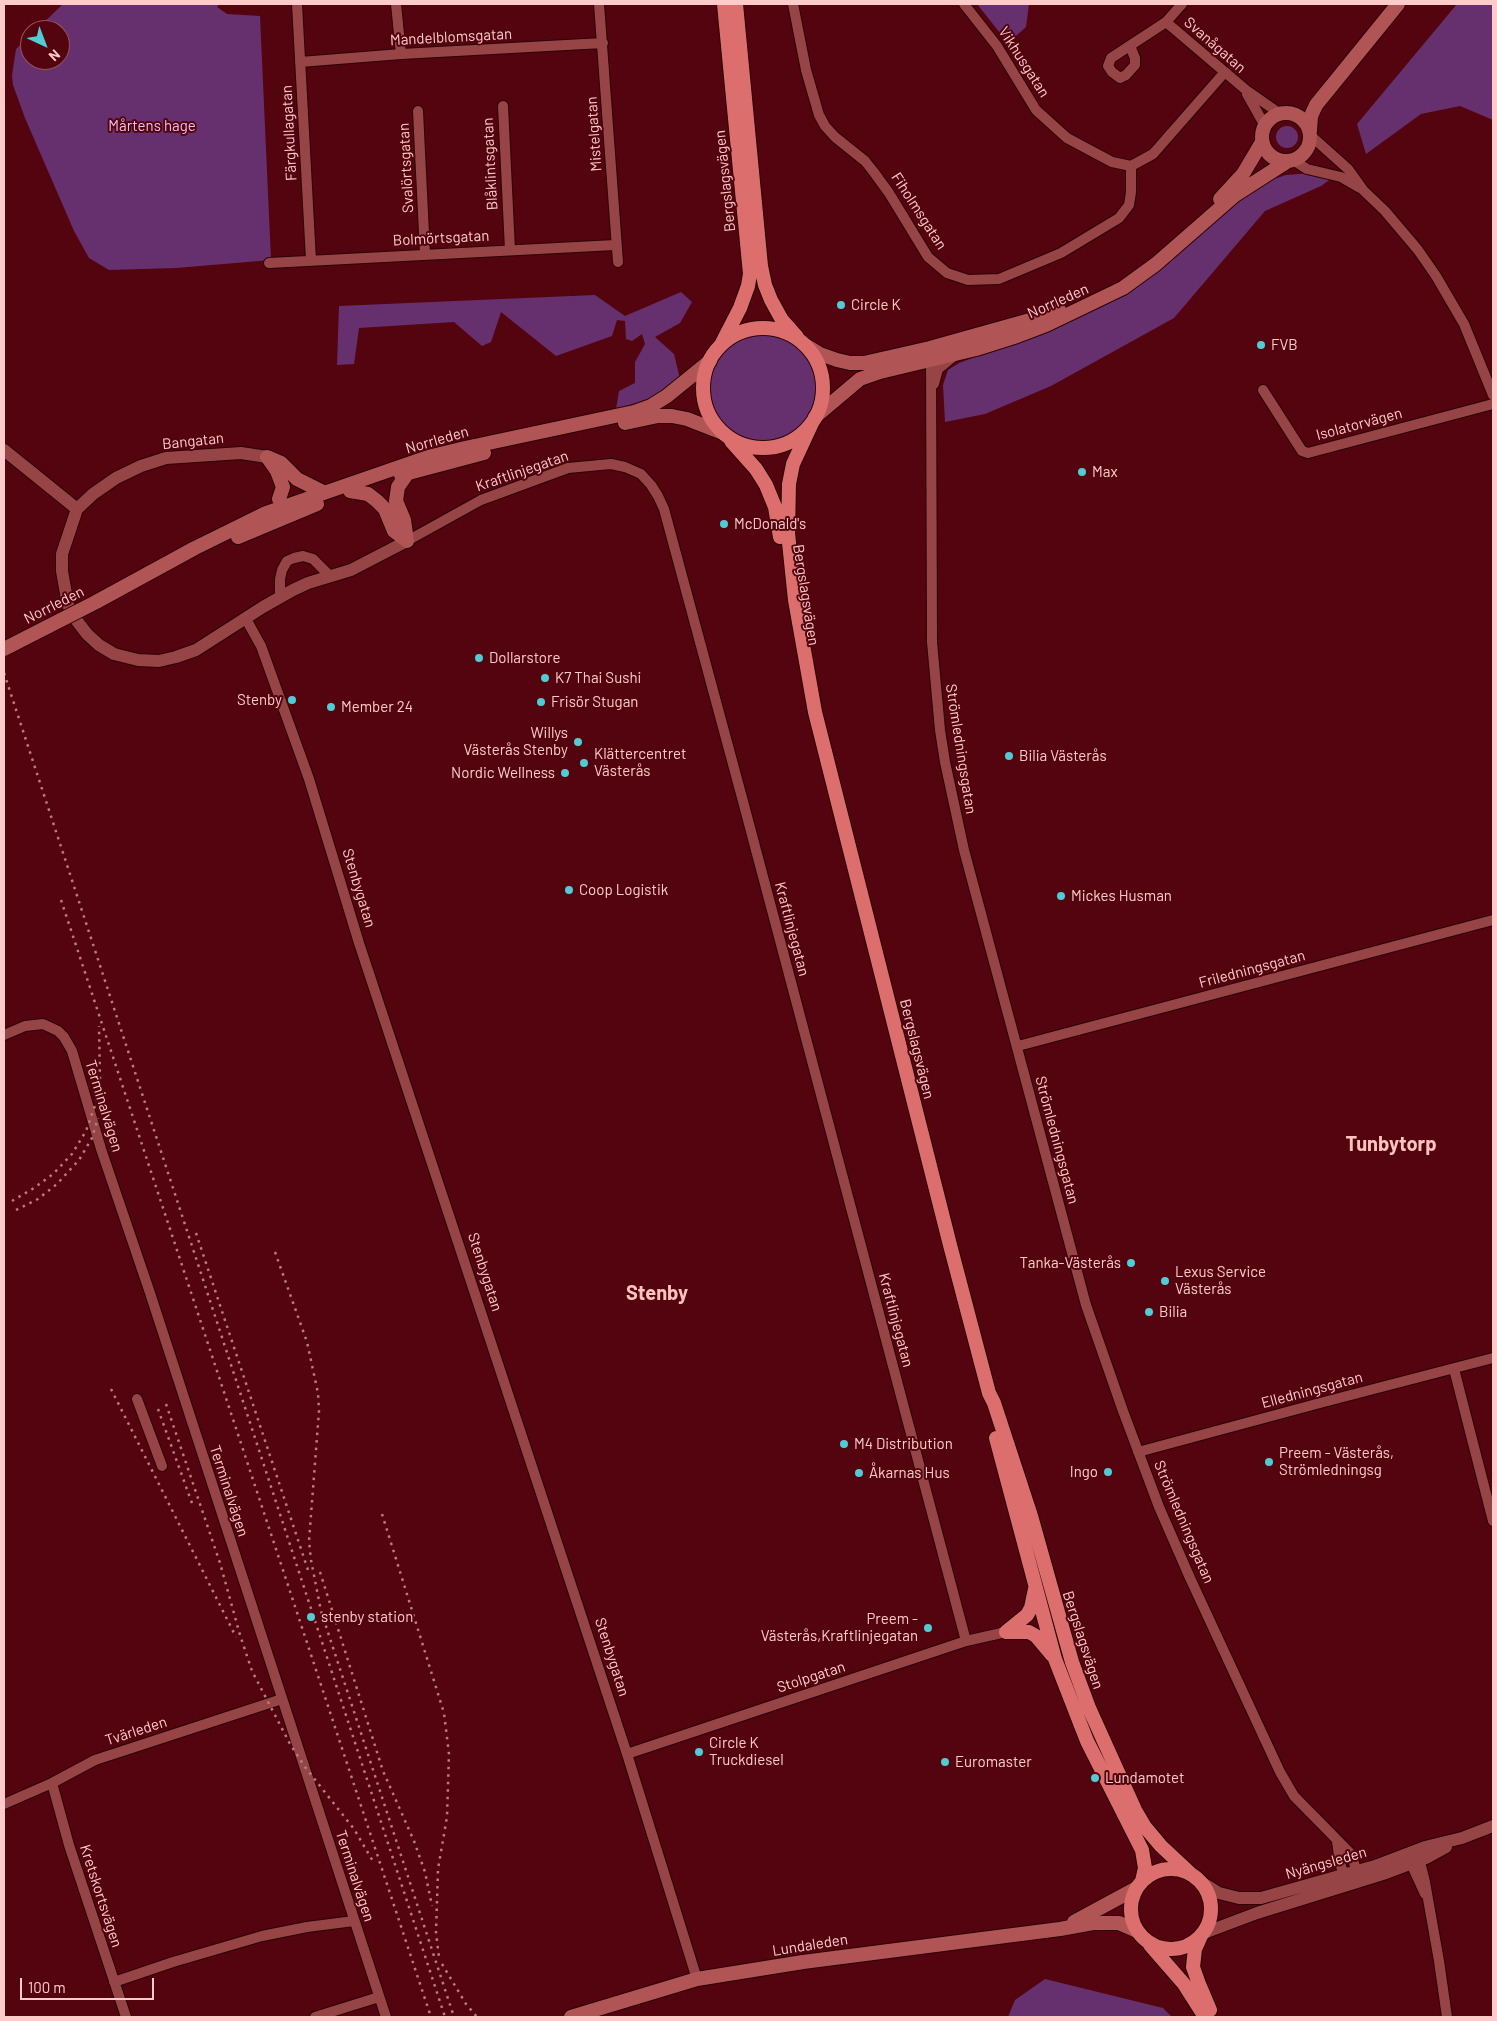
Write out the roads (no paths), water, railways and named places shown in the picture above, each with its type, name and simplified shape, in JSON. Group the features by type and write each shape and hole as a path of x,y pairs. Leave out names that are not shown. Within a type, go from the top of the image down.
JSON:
{"highway":[{"name":"Bergslagsvägen","path":"719,348 740,308 750,274 724,4"},
{"name":"Bergslagsvägen","path":"736,4 761,266 765,285 771,300 782,320 803,343"},
{"path":"758,328 774,329 788,334 803,343 815,358 821,372 823,387 821,403 814,420 793,440 768,448 751,447 725,435 713,421 706,407 703,392 705,376 710,361 719,348 730,338 758,328"},
{"name":"Bergslagsvägen","path":"814,420 793,464 789,484 787,516 795,600 815,712 989,1393 994,1403 1031,1516 1050,1591 1072,1662 1089,1708 1144,1827 1160,1846 1194,1877"},
{"name":"Bergslagsvägen","path":"725,435 756,469 774,501 792,625 808,694 815,712"},
{"name":"Bergslagsvägen","path":"989,1393 988,1407 1055,1659 1087,1741 1142,1850 1145,1868 1138,1885"},
{"path":"1006,1632 1027,1614 1031,1608 1035,1586"},
{"path":"1006,1632 1030,1632 1036,1636 1055,1659"},
{"path":"1204,2017 1184,1984 1140,1935 1130,1911 1130,1900 1138,1885 1150,1874 1170,1868 1194,1877 1207,1892 1211,1907 1209,1923 1195,1949 1193,1967 1198,1984 1213,2017"},
{"path":"1140,1935 1161,1948 1172,1949 1182,1948 1202,1936"}],"main road":[{"path":"1388,4 1309,102 1270,119 1264,126 1262,142 1271,156 1279,160 1290,160 1301,155 1308,148 1311,116 1316,105 1398,4"},
{"path":"1286,113 1304,120 1310,133"},
{"name":"Norrleden","path":"814,420 860,379 1048,315 1117,282 1185,232 1213,206 1243,174 1262,142"},
{"name":"Norrleden","path":"803,343 820,354 850,363 930,354 958,353 1046,326 1123,288 1156,264 1235,195 1290,160"},
{"name":"Norrleden","path":"4,649 172,562 195,548 266,513 323,492 428,458 465,448 634,412 651,406 667,396 710,361"},
{"name":"Norrleden","path":"172,562 197,554 350,491 468,457 658,416 687,419 725,435"},
{"path":"267,457 281,463 304,483 323,492"},
{"path":"267,457 277,471 283,487 279,499"},
{"path":"407,474 398,487 396,500 404,520 407,541"},
{"path":"350,491 368,494 377,500 384,509 394,531 407,541"},
{"name":"Lundaleden","path":"1060,1929 1138,1885"},
{"name":"Lundaleden","path":"571,2017 697,1979 877,1951 1060,1929 1093,1923 1119,1923 1140,1935"}],"street":[{"name":"Färgkullagatan","path":"297,4 311,260"},
{"path":"396,4 401,54"},
{"name":"Mistelgatan","path":"600,4 615,245 618,262"},
{"name":"Fiholmsgatan","path":"793,4 806,70 819,115 825,126 834,137 865,161 873,170 928,257 947,273 968,280 998,279 1061,253 1119,218 1128,205 1132,192 1131,166"},
{"name":"Vikhusgatan","path":"964,4 997,46 1036,110 1067,138 1112,162 1131,166"},
{"name":"Svanågatan","path":"1130,46 1166,22 1182,4"},
{"name":"Svanågatan","path":"1166,22 1246,90 1286,113"},
{"name":"Mandelblomsgatan","path":"300,62 401,54 603,43"},
{"path":"1131,166 1153,154 1224,73"},
{"name":"Svanågatan","path":"1246,90 1264,126"},
{"name":"Blåklintsgatan","path":"503,106 510,250"},
{"name":"Svalörtsgatan","path":"418,111 425,254"},
{"path":"1310,133 1348,169 1363,190 1418,250 1436,276 1466,330 1493,395"},
{"path":"1290,160 1307,169 1341,177 1363,190"},
{"name":"Bolmörtsgatan","path":"268,262 615,245"},
{"name":"Strömledningsgatan","path":"931,394 938,369 958,353"},
{"name":"Strömledningsgatan","path":"930,354 932,642 940,730 953,805 964,850 1086,1304 1138,1452 1190,1578 1286,1785 1294,1796 1351,1854 1352,1878"},
{"name":"Isolatorvägen","path":"1263,390 1302,450 1308,453 1493,404"},
{"path":"4,450 77,509"},
{"name":"Bangatan","path":"246,619 196,650 159,662 138,660 114,654 99,644 77,621 68,605 64,588 62,554 77,509 93,494 116,478 141,466 166,458 241,452 267,457"},
{"name":"Kraftlinjegatan","path":"407,541 488,497 568,468 611,464 624,467 641,474 658,496 664,509 744,805 966,1641"},
{"path":"266,513 279,499"},
{"path":"246,619 280,597 308,583 351,570 407,541"},
{"path":"280,597 282,570 287,561 294,558 303,556 313,559 330,576"},
{"name":"Stenbygatan","path":"246,619 261,646 309,780 362,952 627,1754 697,1979"},
{"name":"Friledningsgatan","path":"1018,1046 1493,920"},
{"name":"Terminalvägen","path":"4,1034 24,1026 44,1024 58,1031 72,1050 101,1149 150,1293 386,2017"},
{"name":"Elledningsgatan","path":"1138,1452 1493,1358"},
{"path":"1454,1369 1493,1521"},
{"path":"137,1399 162,1466"},
{"name":"Stolpgatan","path":"627,1754 966,1641 1006,1632"},
{"name":"Tvärleden","path":"4,1804 52,1783 95,1760 282,1699"},
{"name":"Kretskortsvägen","path":"52,1783 69,1845 126,2017"},
{"name":"Nyängsleden","path":"1202,1936 1257,1913 1493,1826"},
{"path":"1413,1857 1428,1899 1440,1961 1447,2017"},
{"name":"Nyängsleden","path":"1194,1877 1219,1893 1239,1898 1261,1898 1352,1878"},
{"path":"114,1982 254,1938 307,1927 354,1921"},
{"path":"315,2017 379,1997"}],"railway":[{"path":"4,673 445,2017"},
{"path":"61,900 431,2017"},
{"path":"12,1201 53,1174 72,1154 86,1131 97,1100 100,1080 99,1026"},
{"path":"16,1210 38,1199 57,1184 79,1160 92,1138 98,1118"},
{"path":"196,1233 308,1570"},
{"path":"275,1252 307,1342 318,1393 319,1411 309,1541 321,1611 454,2017"},
{"path":"111,1389 236,1637"},
{"path":"166,1404 220,1563 252,1671 290,1744 305,1767 354,1829 374,1863"},
{"path":"158,1409 193,1506"},
{"path":"382,1514 444,1713 449,1754 447,1817 438,1869 436,1933 439,1957"},
{"path":"320,1572 383,1771 414,1841 425,1872 432,1906"},
{"path":"442,1964 466,2004 477,2017"}],"place":[{"name":"Circle K","path":"841,305"},
{"name":"FVB","path":"1261,345"},
{"name":"Max","path":"1082,472"},
{"name":"McDonald's","path":"724,524"},
{"name":"Dollarstore","path":"479,658"},
{"name":"K7 Thai Sushi","path":"545,678"},
{"name":"Stenby","path":"292,700"},
{"name":"Frisör Stugan","path":"541,702"},
{"name":"Member 24","path":"331,707"},
{"name":"Willys Västerås Stenby","path":"578,742"},
{"name":"Bilia Västerås","path":"1009,756"},
{"name":"Klättercentret Västerås","path":"584,763"},
{"name":"Nordic Wellness","path":"565,773"},
{"name":"Coop Logistik","path":"569,890"},
{"name":"Mickes Husman","path":"1061,896"},
{"name":"Tanka-Västerås","path":"1131,1263"},
{"name":"Lexus Service Västerås","path":"1165,1281"},
{"name":"Bilia","path":"1149,1312"},
{"name":"M4 Distribution","path":"844,1444"},
{"name":"Preem - Västerås, Strömledningsg","path":"1269,1462"},
{"name":"Ingo","path":"1108,1472"},
{"name":"Åkarnas Hus","path":"859,1473"},
{"name":"stenby station","path":"311,1617"},
{"name":"Preem - Västerås,Kraftlinjegatan","path":"928,1628"},
{"name":"Circle K Truckdiesel","path":"699,1752"},
{"name":"Euromaster","path":"945,1762"},
{"name":"Lundamotet","path":"1095,1778"}],"district":[{"name":"Tunbytorp","path":"1391,1144"},
{"name":"Stenby","path":"657,1293"}],"park label":[{"name":"Mårtens hage","path":"152,126"}]}
